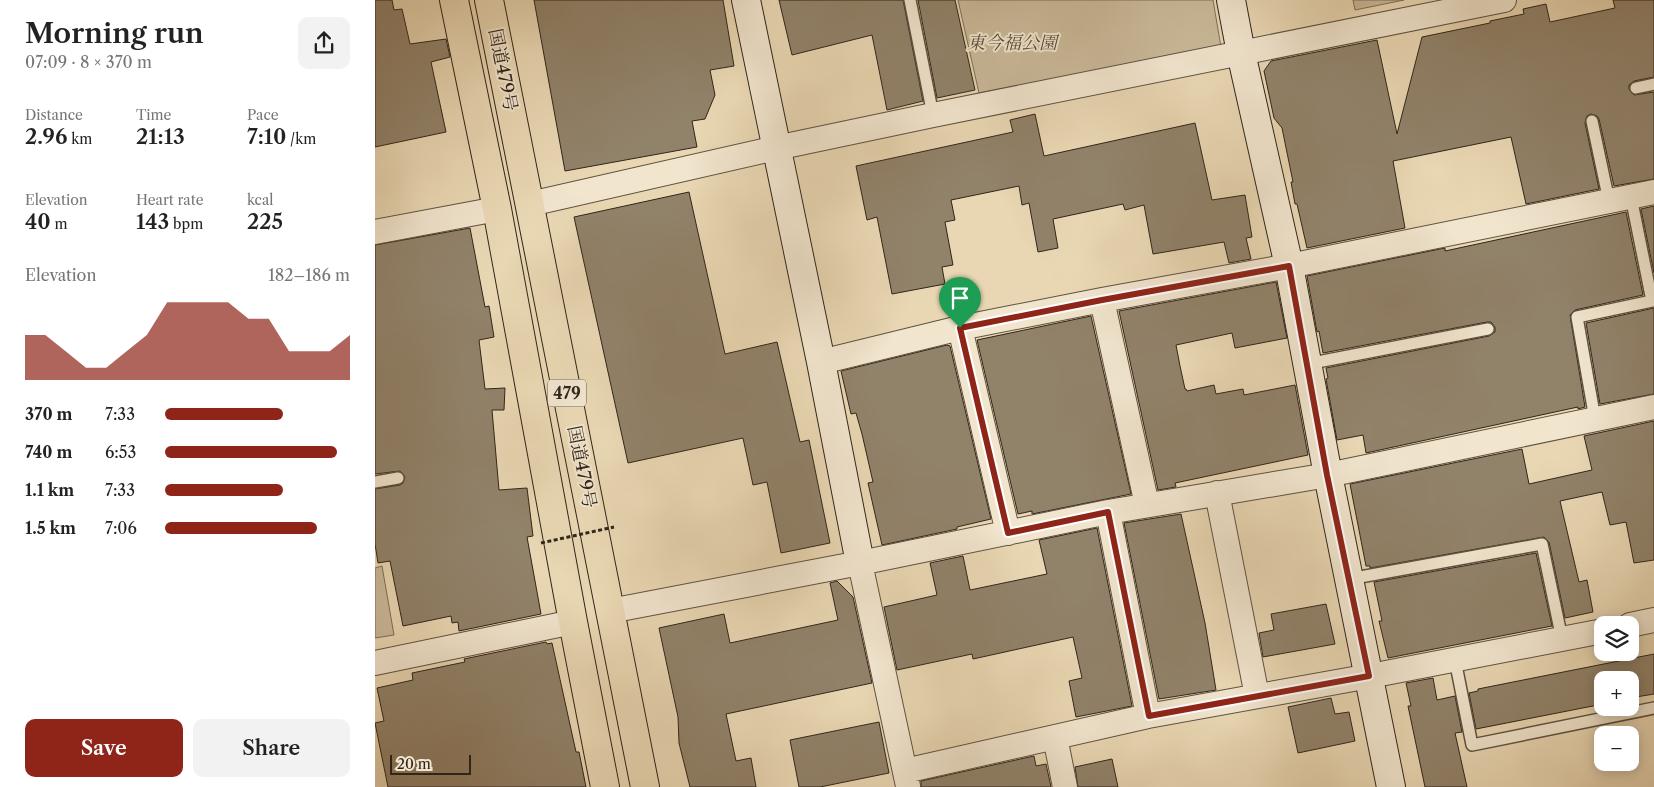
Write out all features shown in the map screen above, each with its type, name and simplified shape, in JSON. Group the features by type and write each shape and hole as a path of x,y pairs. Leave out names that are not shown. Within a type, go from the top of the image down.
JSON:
{"highway":[{"name":"国道479号","path":"454,0 497,209 605,787"},
{"name":"国道479号","path":"489,0 645,787"}],"street":[{"path":"745,0 821,362 860,563 907,779 1055,737 1149,716 1594,633"},
{"path":"1231,0 1241,53 1289,266 1327,475 1391,787"},
{"path":"530,204 775,148 1504,0"},
{"path":"821,362 960,328 1289,266 1643,195"},
{"path":"375,232 497,209"},
{"path":"1102,300 1147,505"},
{"path":"960,328 1008,533"},
{"path":"610,611 860,563 1108,512 1327,475 1654,407"},
{"path":"1217,493 1257,696"},
{"path":"1108,512 1149,716"},
{"path":"1639,623 1654,620"},
{"path":"375,663 573,622"},
{"path":"1055,737 1065,787"}],"lane":[{"path":"910,0 933,115"},
{"path":"1636,88 1654,84"},
{"path":"1591,121 1609,201"},
{"path":"1595,419 1577,317 1652,301 1643,195"},
{"path":"1307,364 1488,329"},
{"path":"375,482 398,478"},
{"path":"1349,580 1542,544 1562,639"},
{"path":"1455,660 1472,745 1654,708"}],"path":[{"path":"541,543 613,527"}],"green space":[{"name":"東今福公園","path":"958,0 1213,0 1221,47 979,93"},
{"path":"1353,0 1404,0 1355,10"},
{"path":"382,566 394,635 375,638 375,568"}],"building":[{"path":"375,0 392,0 394,10 402,9 410,44 446,39 450,57 431,62 446,132 375,147"},
{"path":"534,0 723,0 734,66 710,70 715,95 705,119 692,121 697,147 565,171"},
{"path":"779,0 903,0 923,101 887,110 872,35 792,55"},
{"path":"918,0 955,0 975,90 937,98"},
{"path":"1613,0 1654,0 1654,77 1634,81 1629,85 1629,89 1634,95 1654,92 1654,179 1614,186 1599,119 1591,114 1587,116 1585,123 1599,189 1526,204 1511,137 1393,161 1405,228 1307,248 1297,204 1295,204 1291,182 1293,182 1282,128 1274,118 1264,71 1271,61 1377,40 1397,134 1422,37 1524,14 1523,9 1546,4 1550,22 1615,8"},
{"path":"1035,114 1044,156 1195,123 1212,200 1245,195 1252,237 1246,238 1251,259 1229,263 1224,242 1153,254 1144,205 1125,210 1123,204 1053,219 1058,248 1038,252 1029,203 1022,205 1019,186 951,200 955,220 945,222 953,265 942,267 945,284 892,294 877,217 867,220 856,166 1013,132 1010,120"},
{"path":"689,192 725,354 777,342 800,442 809,440 830,543 781,553 767,482 753,485 743,438 628,463 574,217"},
{"path":"1654,206 1654,273 1641,209"},
{"path":"1626,212 1643,295 1575,310 1570,315 1585,407 1366,453 1363,435 1337,440 1326,379 1328,378 1326,368 1489,336 1495,332 1495,327 1491,322 1487,322 1323,353 1319,331 1317,332 1307,276 1445,248 1445,251"},
{"path":"470,228 485,307 489,306 494,337 479,340 485,389 505,388 504,410 492,410 499,490 527,488 533,536 527,537 541,614 459,631 458,622 452,623 451,616 403,626 390,561 378,563 375,544 375,489 400,485 405,477 400,471 375,474 375,245"},
{"path":"1276,282 1287,338 1235,348 1232,333 1176,345 1187,391 1214,385 1216,394 1243,389 1244,395 1295,385 1308,455 1175,483 1176,487 1158,490 1119,311"},
{"path":"1654,308 1654,394 1600,404 1586,323"},
{"path":"1091,316 1131,494 1032,514 1032,511 1018,514 977,340"},
{"path":"947,345 950,346 991,519 957,527 957,529 882,545 868,483 873,482 862,434 856,413 851,414 841,371"},
{"path":"1654,421 1654,560 1634,563 1626,522 1610,525 1602,492 1560,501 1579,582 1587,580 1593,612 1565,618 1549,542 1544,537 1370,568 1370,566 1366,566 1350,484 1522,449 1529,484 1592,470 1584,436"},
{"path":"1181,514 1205,623 1216,690 1159,699 1124,523"},
{"path":"1097,528 1132,706 1076,717 1069,681 1082,678 1073,637 973,659 972,654 897,670 884,607 937,595 930,563 963,556 970,590 1047,574 1039,540"},
{"path":"1536,553 1552,626 1388,658 1379,621 1382,621 1374,582"},
{"path":"837,581 853,597 872,683 726,714 736,761 751,758 756,787 690,787 679,743 678,717 659,628 724,614 730,643 838,620 830,583"},
{"path":"1326,604 1335,644 1263,657 1259,633 1274,630 1271,614"},
{"path":"546,642 547,644 552,643 576,752 579,752 586,787 388,787 375,723 384,721 377,688 413,680 412,673 465,662 464,659"},
{"path":"1654,654 1654,694 1639,696 1639,671 1594,671 1594,706 1476,729 1469,693 1478,691 1478,689 1619,661 1639,661 1639,657"},
{"path":"1433,678 1437,700 1455,696 1462,732 1455,733 1467,787 1425,787 1408,706 1411,706 1406,683"},
{"path":"1331,698 1335,714 1349,712 1355,741 1298,753 1288,707"},
{"path":"879,722 889,773 820,787 799,787 790,740"},
{"path":"1034,756 1036,766 1046,764 1051,787 921,787 921,781"},
{"path":"1112,759 1118,787 1078,787 1075,767"}],"route":[{"path":"1289,266 1327,475 1369,676 1149,716 1108,512 1008,533 960,328 1289,266"}]}
